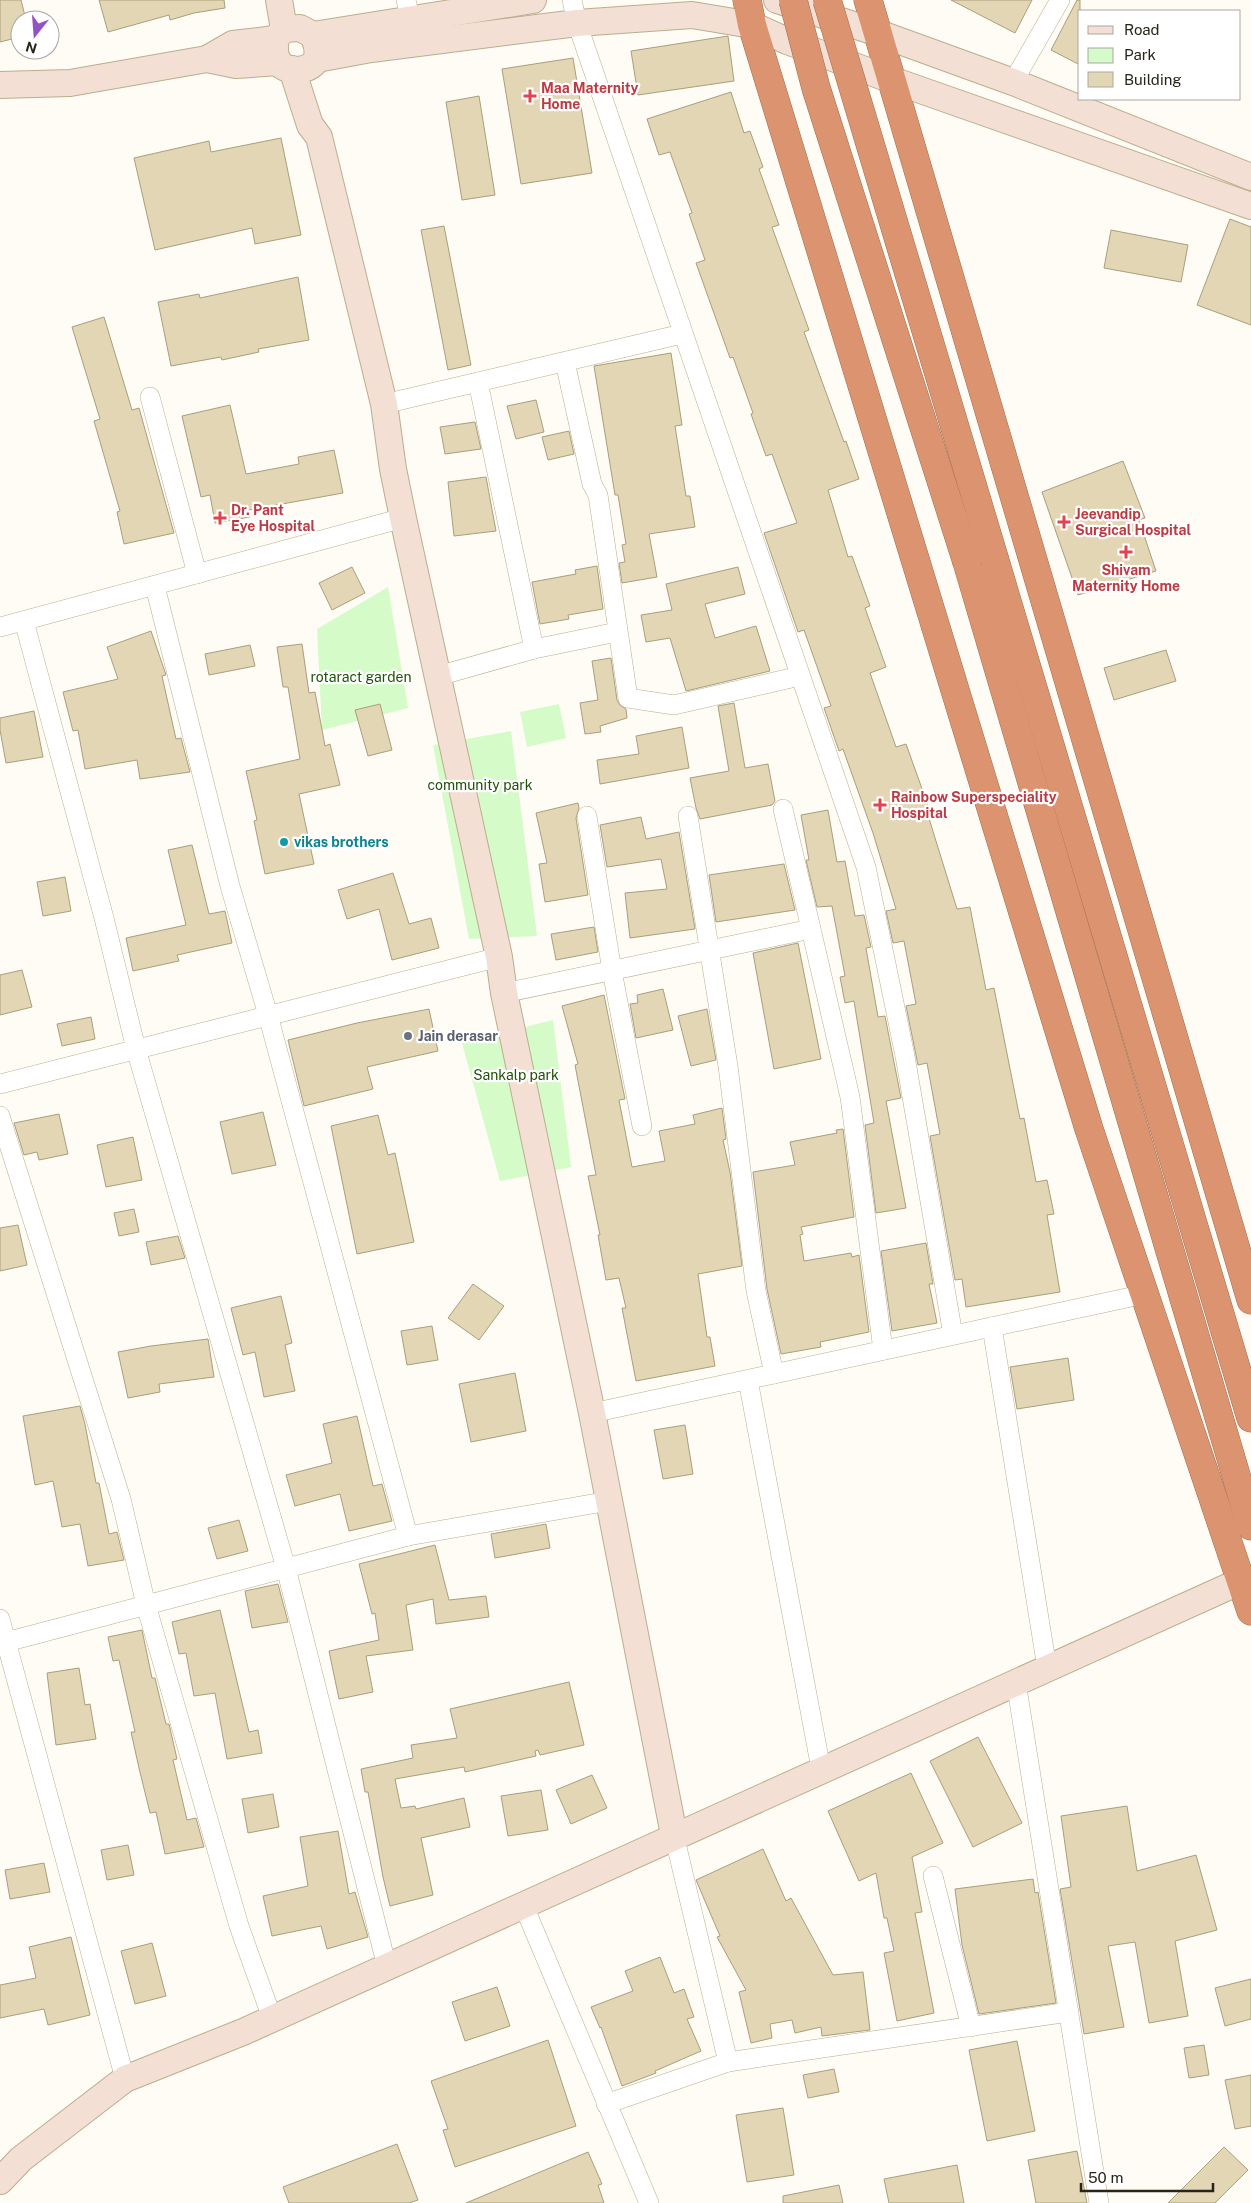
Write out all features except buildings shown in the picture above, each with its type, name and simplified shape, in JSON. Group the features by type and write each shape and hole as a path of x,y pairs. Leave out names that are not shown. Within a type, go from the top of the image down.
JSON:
{"highway":[{"path":"792,0 816,88 967,562 1251,1526"},
{"path":"827,0 1251,1418"},
{"path":"868,0 1251,1300"},
{"path":"750,12 1090,1129 1251,1611"},
{"path":"1090,1129 1132,1122"}],"main road":[{"path":"279,0 296,49 310,125 319,137 384,404 393,469 499,957 504,993 592,1413 674,1835"},
{"path":"296,49 298,0"},
{"path":"0,85 70,83 207,59 236,65 296,49 408,9 533,0"},
{"path":"777,0 878,32 1013,82 1251,176"},
{"path":"296,49 371,49 574,11 692,15 750,12 787,41 892,80 1251,206"},
{"path":"0,2181 22,2159 125,2079 272,2018 387,1967 674,1835 1241,1581"}],"street":[{"path":"1013,82 1060,0"},
{"path":"574,11 682,334 866,867 905,1056 953,1335"},
{"path":"384,404 682,334"},
{"path":"565,362 592,484 598,495 628,698 674,705 800,676"},
{"path":"478,382 534,649"},
{"path":"150,397 197,574"},
{"path":"0,627 403,518"},
{"path":"155,586 230,886 268,1015 408,1536"},
{"path":"24,621 101,909 136,1049 286,1568 387,1967"},
{"path":"438,676 534,649 617,632"},
{"path":"783,809 850,1097 883,1350"},
{"path":"587,816 612,971 642,1126"},
{"path":"688,816 728,1066 756,1291 774,1374"},
{"path":"504,993 811,929"},
{"path":"0,1084 499,957"},
{"path":"0,1116 121,1499 146,1605 239,1926 272,2018"},
{"path":"592,1413 1145,1294"},
{"path":"992,1327 1047,1668"},
{"path":"748,1380 821,1769"},
{"path":"6,1642 408,1536 609,1501"},
{"path":"0,1620 125,2079"},
{"path":"1016,1682 1099,2203"},
{"path":"674,1835 728,2062"},
{"path":"932,1876 971,2026"},
{"path":"523,1904 649,2203"},
{"path":"606,2104 728,2062 1069,2012"}],"green space":[{"name":"rotaract garden","path":"388,587 408,708 322,730 317,629"},
{"path":"559,704 566,738 527,747 520,712"},
{"name":"community park","path":"511,731 537,936 469,939 433,745"},
{"name":"Sankalp park","path":"553,1020 571,1167 500,1181 462,1043"}],"place":[{"name":"Maa Maternity Home","path":"530,96"},
{"name":"Dr. Pant Eye Hospital","path":"220,518"},
{"name":"Jeevandip Surgical Hospital","path":"1064,522"},
{"name":"Shivam Maternity Home","path":"1126,552"},
{"name":"Rainbow Superspeciality Hospital","path":"880,805"},
{"name":"vikas brothers","path":"284,842"},
{"name":"Jain derasar","path":"408,1036"}]}
